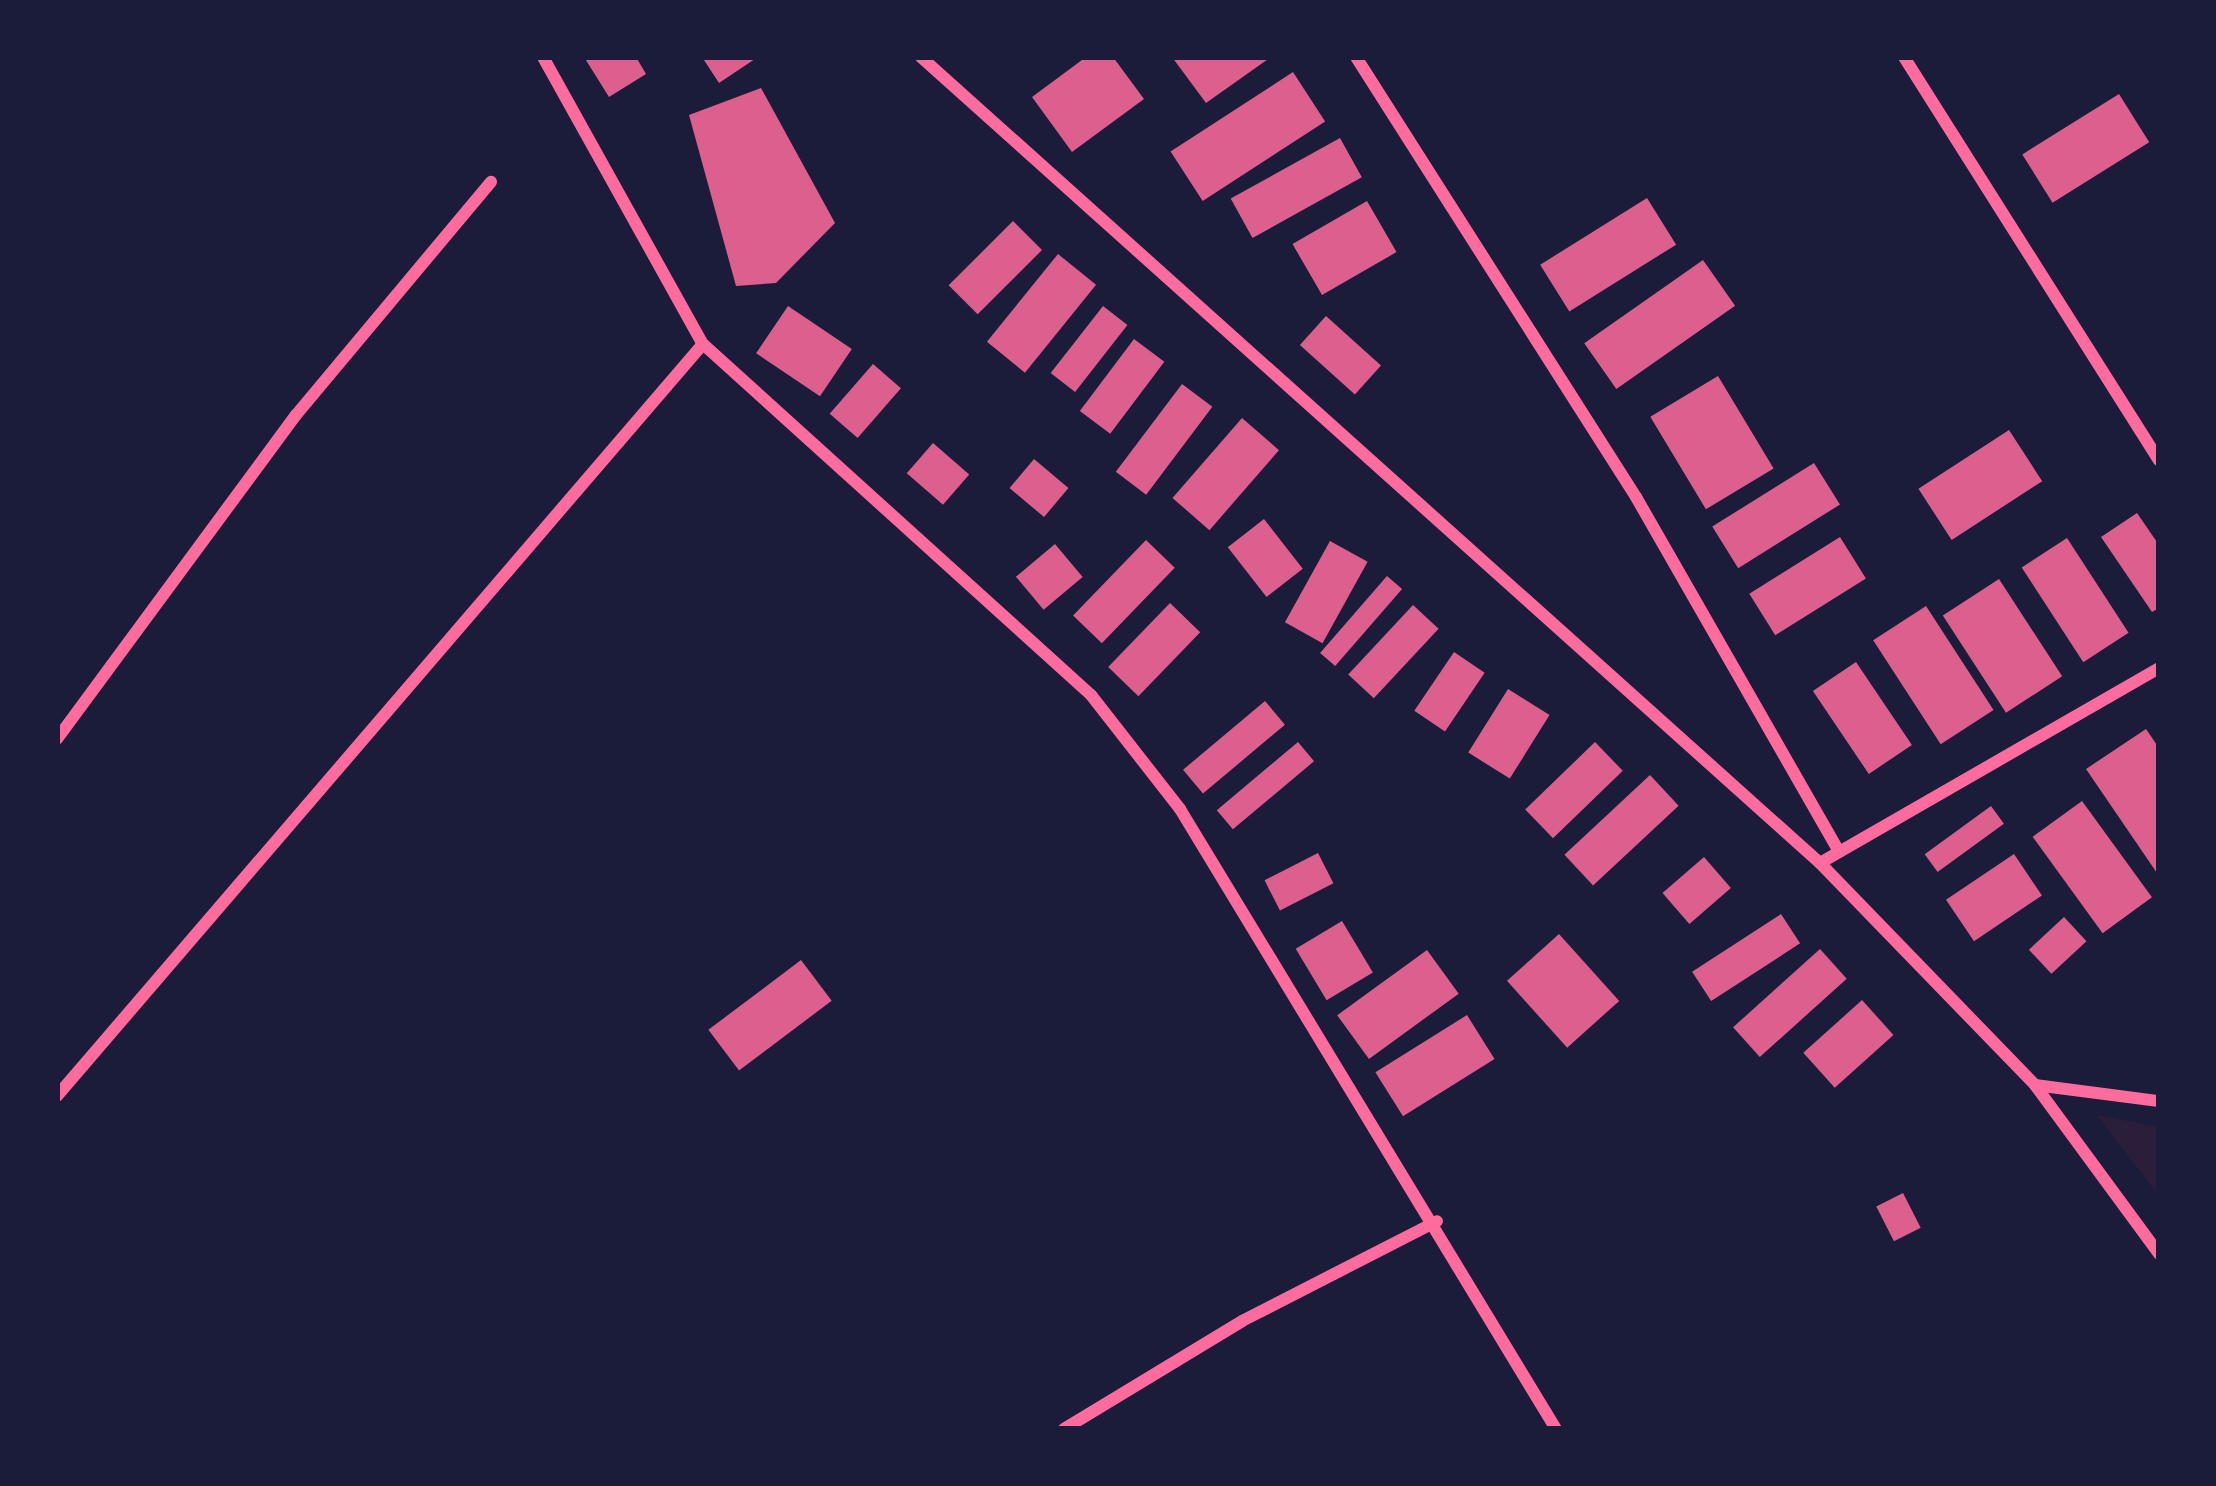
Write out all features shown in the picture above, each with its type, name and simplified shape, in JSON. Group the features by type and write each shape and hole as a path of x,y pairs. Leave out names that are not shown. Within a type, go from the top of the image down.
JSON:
{"street":[{"path":"543,57 703,344 1091,695 1180,808 1437,1221 1556,1429"},
{"path":"921,57 1820,863 2035,1085 2159,1254"},
{"path":"1356,57 1636,497 1838,852"},
{"path":"1904,57 2159,460"},
{"path":"57,739 296,415 491,182"},
{"path":"57,1096 703,344"},
{"path":"1820,863 2159,668"},
{"path":"2035,1085 2159,1101"},
{"path":"1064,1429 1242,1321 1437,1221"}],"shaded area":[{"path":"2097,1115 2159,1127 2159,1196"}],"building":[{"path":"584,57 636,57 646,74 609,97"},
{"path":"702,57 758,57 719,83"},
{"path":"1086,57 1113,57 1144,99 1072,152 1032,97"},
{"path":"1172,57 1271,57 1206,103"},
{"path":"1293,72 1325,121 1203,201 1171,152"},
{"path":"761,88 835,223 776,283 736,286 689,115"},
{"path":"2119,94 2149,142 2053,203 2022,154"},
{"path":"1340,138 1362,177 1252,238 1231,199"},
{"path":"1647,198 1676,245 1569,311 1540,265"},
{"path":"1367,201 1396,252 1322,295 1293,244"},
{"path":"1013,221 1042,250 978,314 949,285"},
{"path":"1058,254 1096,285 1025,373 987,342"},
{"path":"1703,260 1735,306 1616,389 1584,343"},
{"path":"788,306 852,349 820,396 756,353"},
{"path":"1103,306 1127,325 1075,392 1051,373"},
{"path":"1326,316 1381,366 1355,394 1300,345"},
{"path":"1134,339 1164,362 1110,434 1080,411"},
{"path":"873,364 901,388 858,438 830,414"},
{"path":"1718,376 1774,469 1706,509 1650,417"},
{"path":"1182,384 1212,407 1146,495 1116,472"},
{"path":"1242,418 1279,450 1209,530 1172,498"},
{"path":"2009,430 2042,481 1952,540 1918,489"},
{"path":"933,443 969,474 943,505 907,473"},
{"path":"1034,459 1068,488 1044,517 1010,488"},
{"path":"1814,463 1840,505 1738,568 1712,527"},
{"path":"2137,513 2159,545 2159,608 2152,612 2101,537"},
{"path":"1264,519 1303,569 1267,597 1228,547"},
{"path":"1840,537 1866,579 1775,635 1749,594"},
{"path":"2067,538 2129,633 2083,662 2022,567"},
{"path":"1146,540 1175,568 1102,643 1073,616"},
{"path":"1330,541 1368,562 1323,643 1285,622"},
{"path":"1055,544 1083,577 1044,610 1016,577"},
{"path":"1387,576 1402,589 1335,666 1320,653"},
{"path":"1999,579 2062,676 2006,713 1943,615"},
{"path":"1170,603 1200,632 1138,696 1108,667"},
{"path":"1413,605 1439,629 1374,698 1348,674"},
{"path":"1926,606 1994,710 1941,744 1873,640"},
{"path":"1454,652 1485,673 1445,732 1414,711"},
{"path":"1856,662 1912,745 1869,774 1813,691"},
{"path":"1508,689 1550,715 1510,779 1468,753"},
{"path":"1265,701 1285,725 1203,794 1183,770"},
{"path":"2146,729 2159,748 2159,876 2086,769"},
{"path":"1298,742 1314,761 1233,829 1217,810"},
{"path":"1595,742 1623,771 1553,838 1525,809"},
{"path":"1650,775 1679,806 1593,886 1564,855"},
{"path":"2082,801 2152,897 2103,933 2033,837"},
{"path":"1991,806 2004,824 1938,872 1925,854"},
{"path":"1318,853 1333,883 1280,911 1265,880"},
{"path":"2014,854 2042,895 1974,941 1946,900"},
{"path":"1704,857 1731,888 1689,924 1662,893"},
{"path":"1781,914 1800,943 1711,1001 1692,972"},
{"path":"2064,917 2087,941 2051,974 2029,950"},
{"path":"1342,921 1373,972 1327,1000 1296,949"},
{"path":"1559,934 1619,1001 1567,1048 1507,981"},
{"path":"1820,949 1847,979 1760,1057 1733,1027"},
{"path":"1427,950 1459,994 1369,1059 1337,1015"},
{"path":"801,960 832,1001 739,1071 708,1030"},
{"path":"1862,1000 1893,1035 1835,1088 1803,1053"},
{"path":"1467,1015 1495,1059 1403,1116 1375,1072"},
{"path":"1903,1193 1921,1228 1894,1241 1876,1207"}]}
